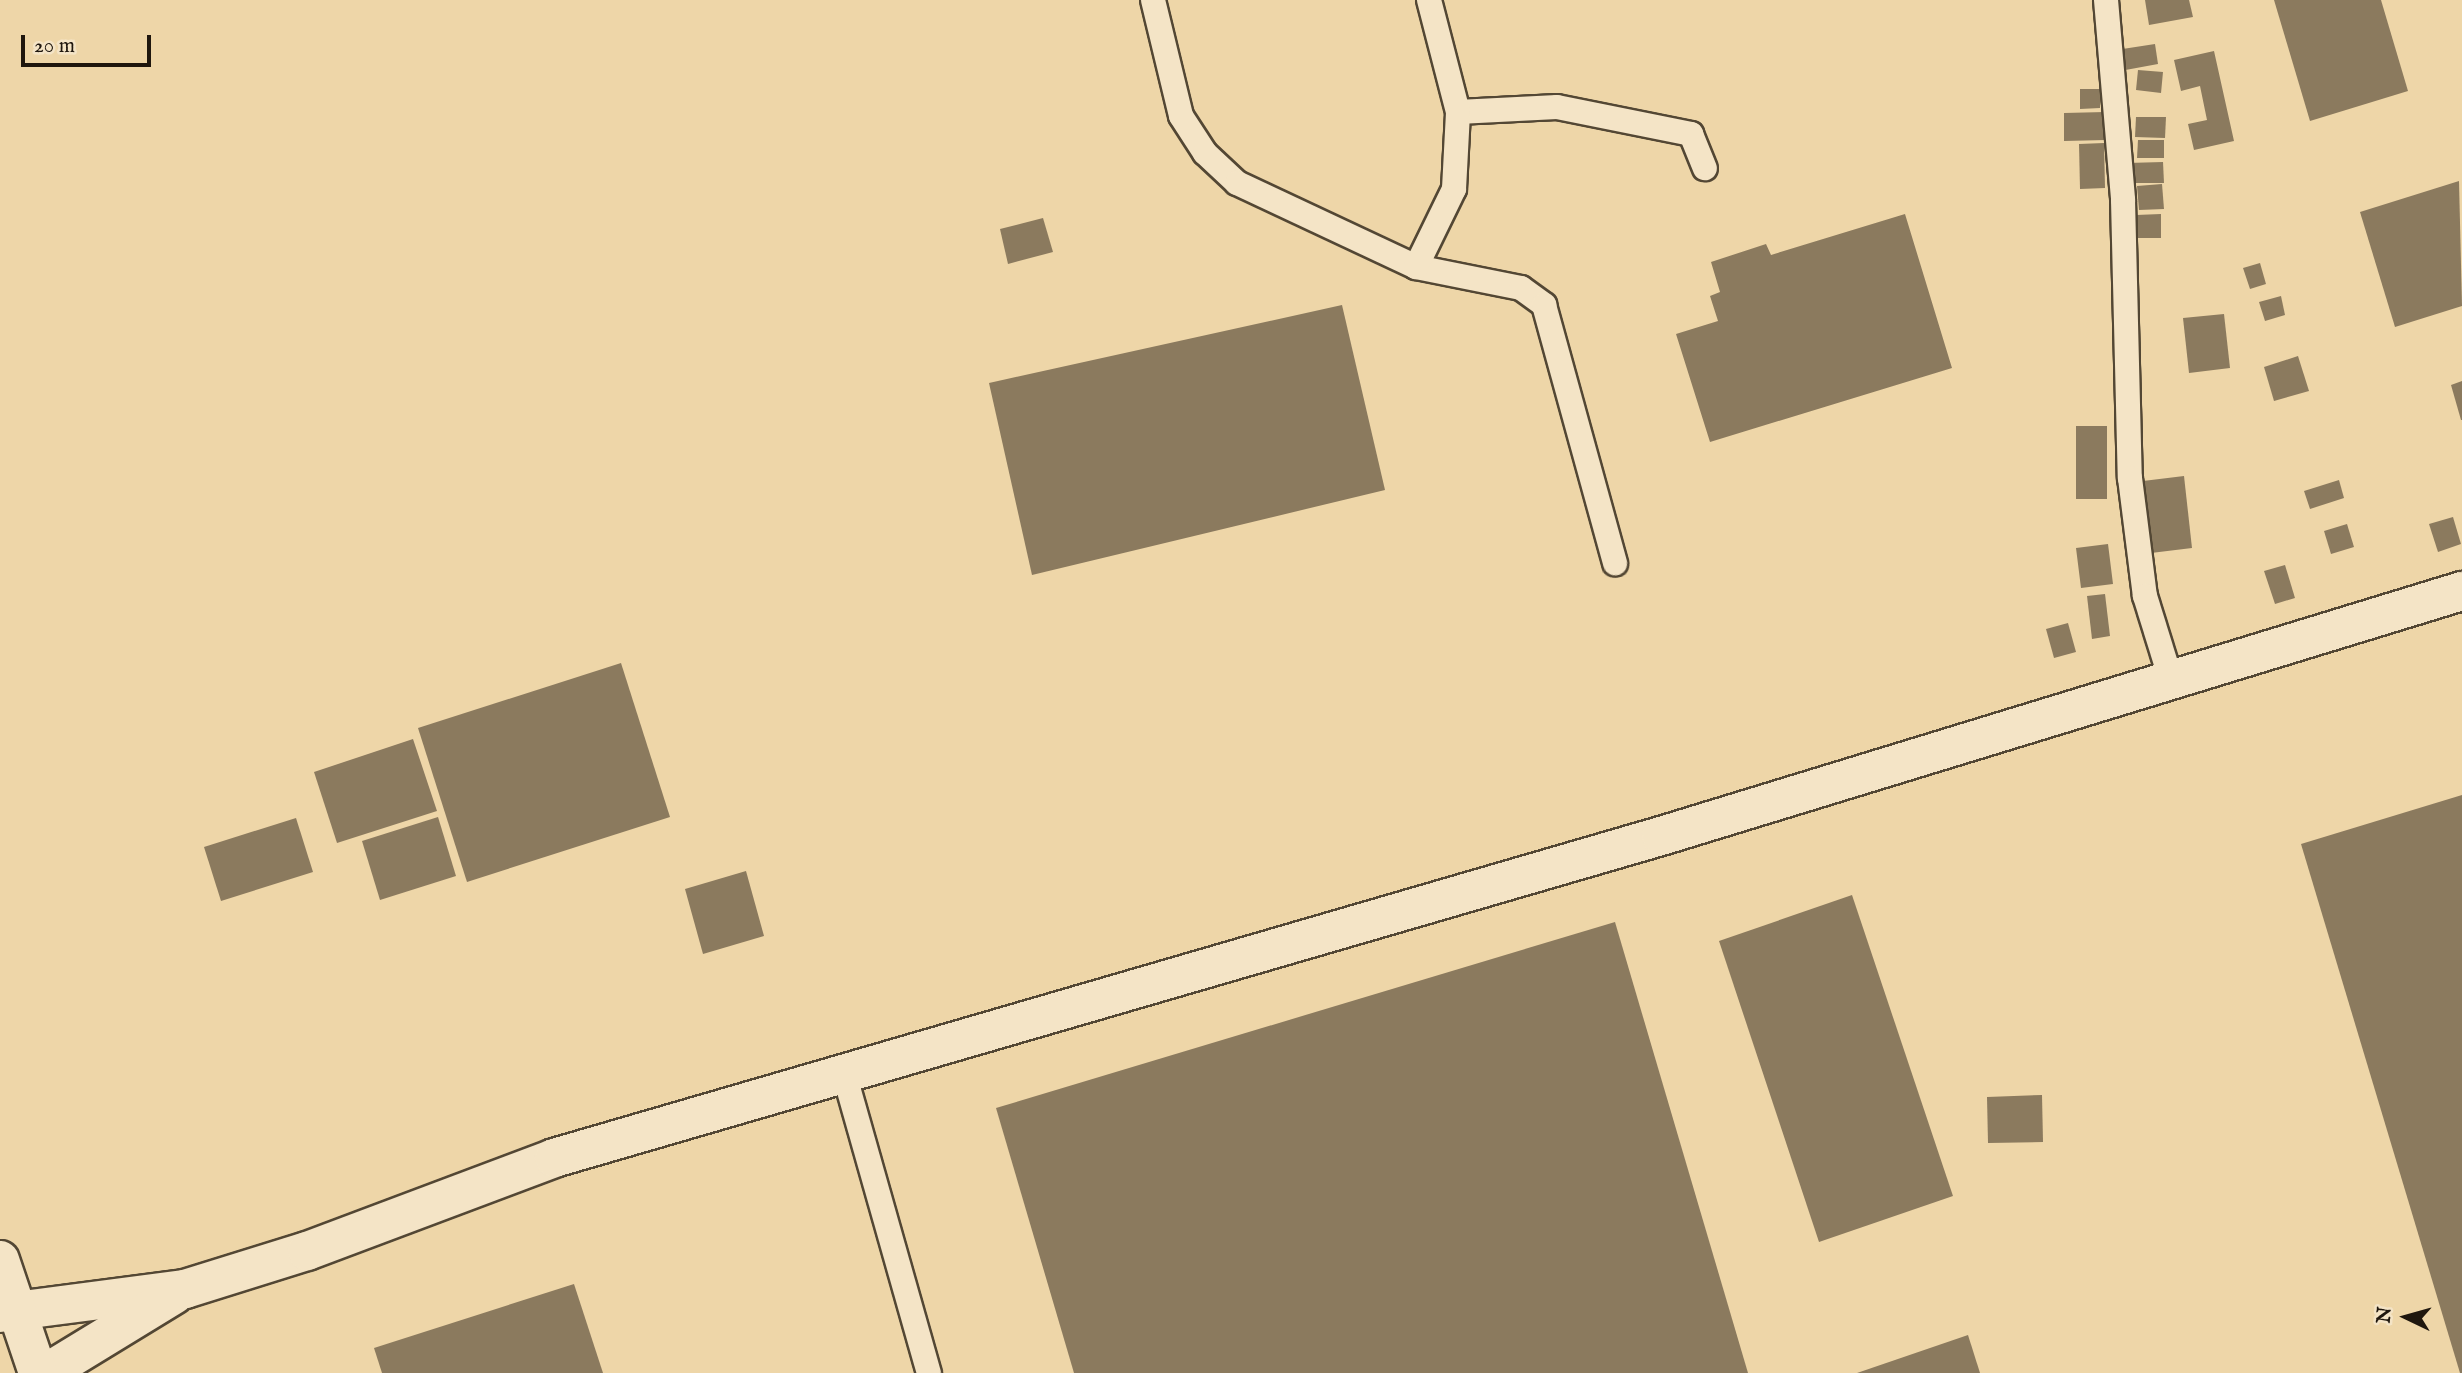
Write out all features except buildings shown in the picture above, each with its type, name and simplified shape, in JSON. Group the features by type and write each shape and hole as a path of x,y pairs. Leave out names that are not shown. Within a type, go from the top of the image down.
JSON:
{"street":[{"path":"6,1310 185,1289 307,1251 554,1158 2462,592"},
{"path":"0,1260 6,1310 38,1373"},
{"path":"46,1373 185,1289"}],"lane":[{"path":"1153,0 1181,116 1205,153 1237,183 1416,267 1521,288 1544,305 1615,563"},
{"path":"1416,267 1454,189 1458,112 1429,0"},
{"path":"2106,0 2123,200 2130,478 2145,596 2171,680"},
{"path":"1458,112 1557,107 1691,134 1705,168"},
{"path":"844,1073 929,1373"}]}
